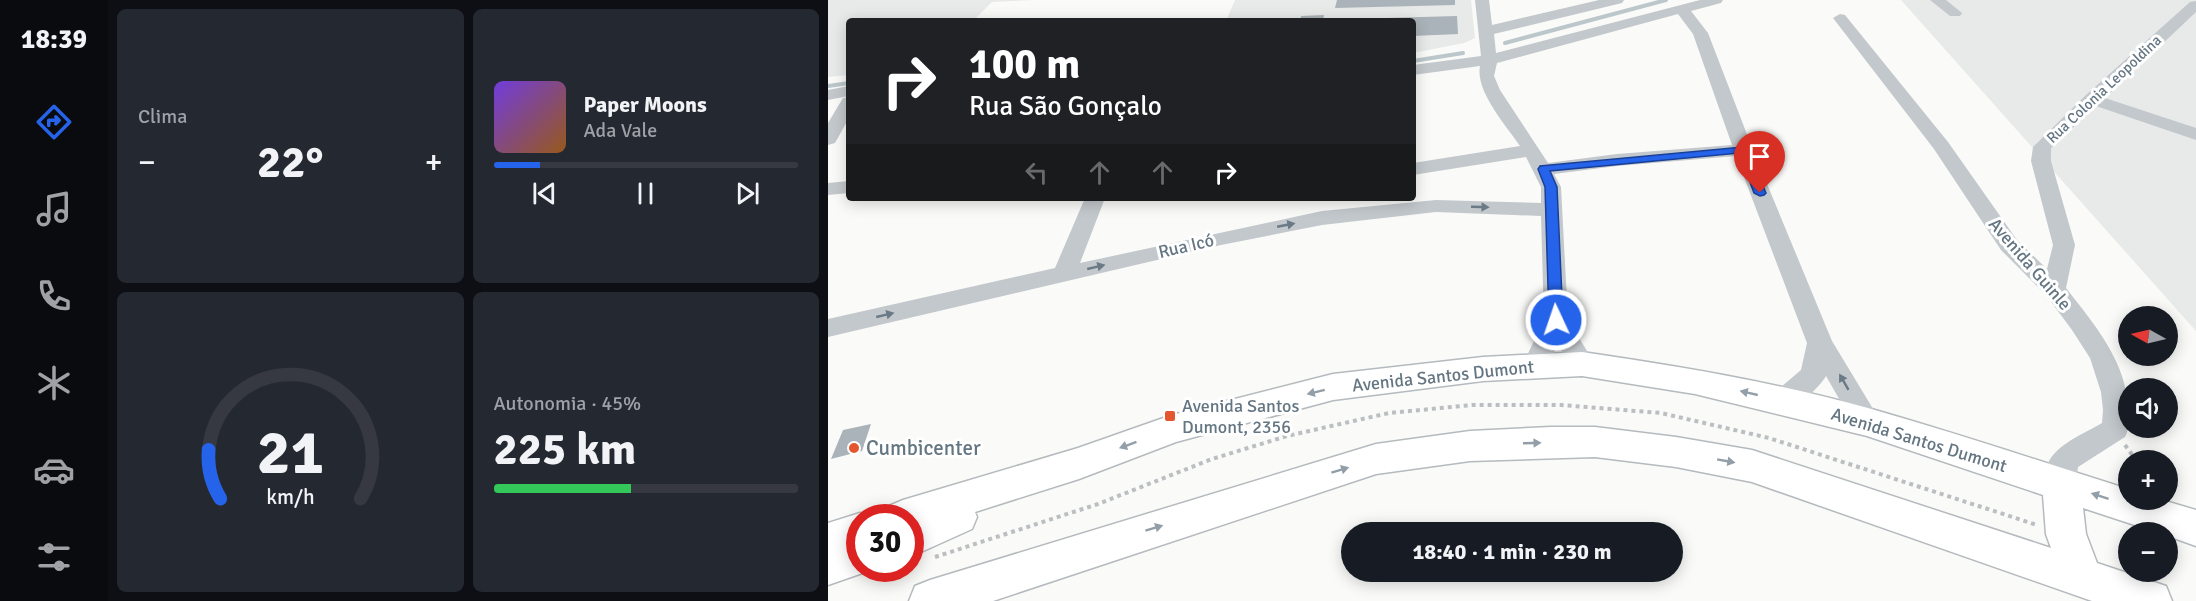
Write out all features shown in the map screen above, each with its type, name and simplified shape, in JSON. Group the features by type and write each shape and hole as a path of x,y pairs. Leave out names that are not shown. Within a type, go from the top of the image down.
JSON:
{"main road":[{"name":"Avenida Santos Dumont","path":"924,511 1079,463 1172,429 1333,387 1484,369 1582,364 1695,381 1867,422 2196,528"},
{"path":"930,601 1012,586 1376,459 1470,446 1584,442 1676,452 1752,466 2089,589 2151,601"},
{"path":"924,532 1079,463"},
{"path":"2061,483 2066,534 2089,589"},
{"path":"828,540 846,535"},
{"path":"828,566 846,560"}],"street":[{"path":"1482,0 1489,60 1486,76 1491,90 1544,169 1551,187 1556,320 1535,366"},
{"path":"1561,0 1562,4 1572,11"},
{"path":"1485,31 1617,0"},
{"path":"1416,70 1489,60 1716,0"},
{"path":"1937,0 1955,13"},
{"name":"Rua Colonia Leopoldina","path":"2054,290 2064,245 2040,153 2046,141 2191,3"},
{"path":"1682,10 1700,33 1743,150 1820,343 1867,422"},
{"name":"Avenida Guinle","path":"1840,18 1941,147 2009,245 2054,290 2081,324 2102,356 2114,392 2117,410 2115,429 2064,460 2061,483"},
{"path":"828,95 846,92"},
{"path":"2092,99 2196,134"},
{"path":"828,139 846,107"},
{"path":"1416,169 1532,150"},
{"path":"1544,169 1743,150"},
{"path":"828,189 846,187"},
{"path":"1064,274 1094,201"},
{"name":"Rua Icó","path":"828,328 1221,238 1322,208 1436,206 1551,210"},
{"path":"1556,320 1582,364"},
{"path":"1784,401 1813,375 1820,343"}],"shaded area":[{"path":"828,0 1033,0 992,2 976,18 846,18 846,75 828,77"},
{"path":"1235,0 1471,0 1475,38 1464,43 1416,52 1416,18 1227,18"},
{"path":"1901,0 2196,0 2196,331 2178,311 2178,306 2174,306"}],"building":[{"path":"1337,0 1455,0 1455,5 1335,8"},
{"path":"1324,15 1324,18 1301,18 1301,16"},
{"path":"1457,16 1458,34 1416,36 1416,18 1387,18"},
{"path":"871,424 862,451 831,459 843,430"}],"waterway":[{"path":"1505,43 1666,0"},
{"path":"1416,61 1463,53"},
{"path":"828,86 846,83"}],"place":[{"name":"Avenida Santos Dumont, 2356","path":"1170,416"},
{"name":"Cumbicenter","path":"854,448"}],"route":[{"path":"1556,320 1551,187 1544,169 1617,160 1743,150 1760,193"}]}
